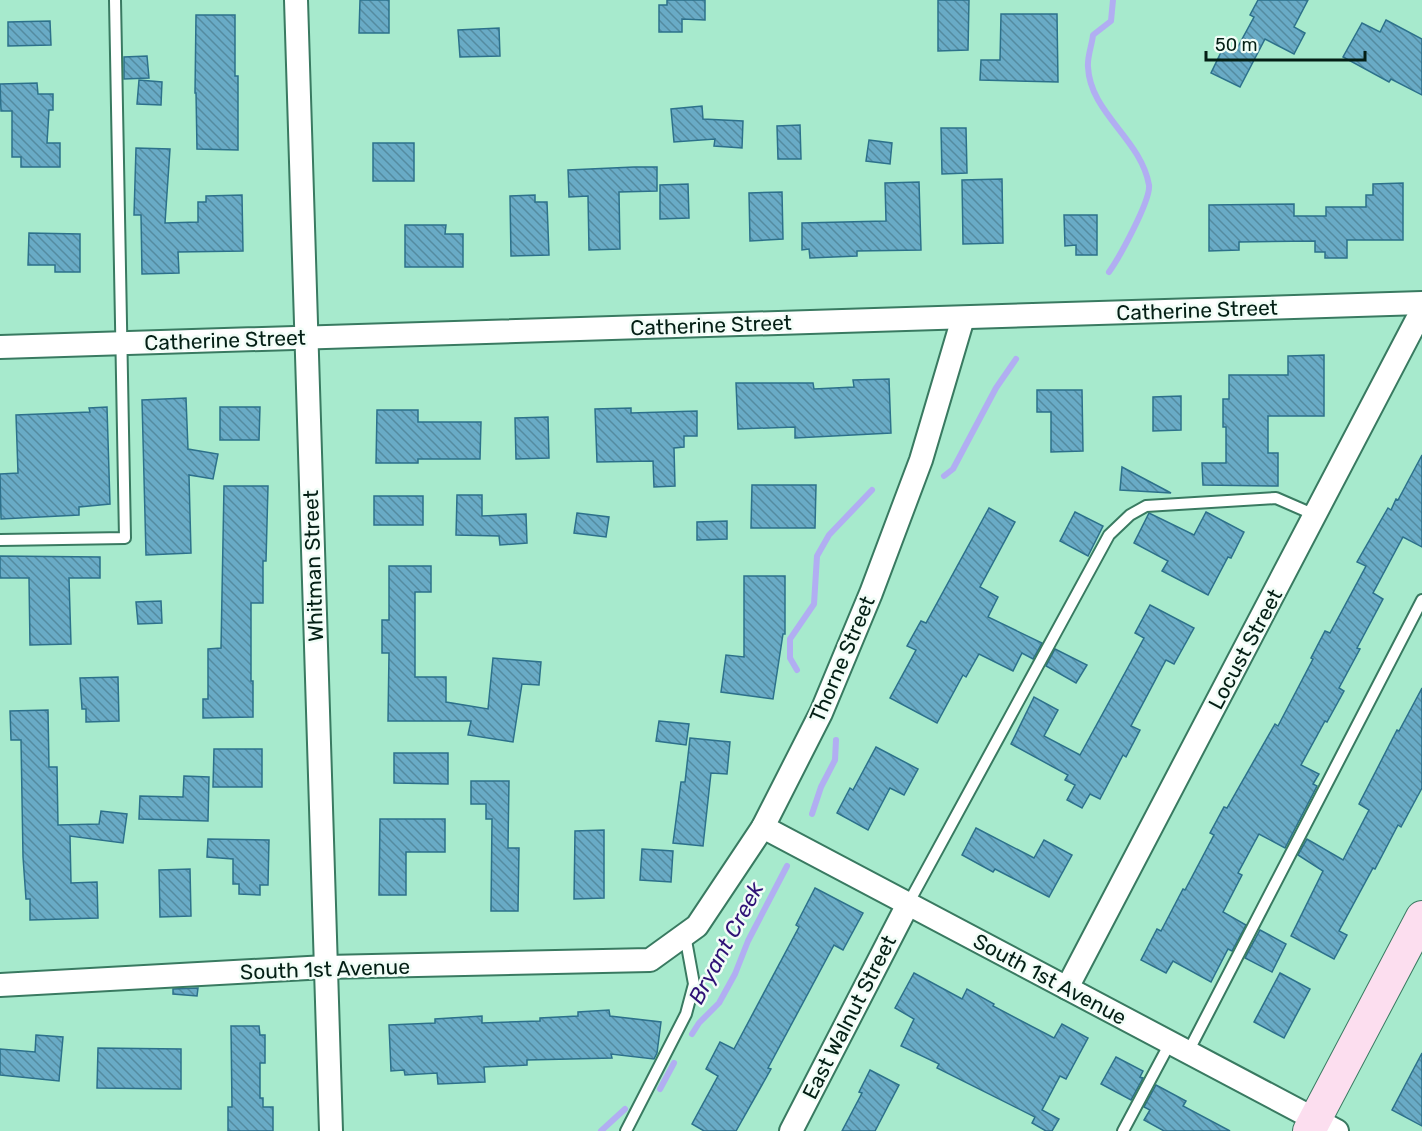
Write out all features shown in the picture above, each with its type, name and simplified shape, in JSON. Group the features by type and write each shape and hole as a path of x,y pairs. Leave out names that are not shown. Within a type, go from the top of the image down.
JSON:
{"main road":[{"path":"1320,1127 1422,917"}],"street":[{"name":"Whitman Street","path":"296,0 331,1131"},
{"name":"Catherine Street","path":"0,347 1422,303"},
{"name":"Locust Street","path":"1067,988 1422,310"},
{"name":"Thorne Street","path":"650,960 697,926 763,827 821,713 871,593 921,460 963,318"},
{"name":"South 1st Avenue","path":"763,827 1179,1048 1320,1127"},
{"name":"East Walnut Street","path":"791,1131 908,904"},
{"name":"South 1st Avenue","path":"0,985 326,968 650,960"}],"lane":[{"path":"0,540 125,538 115,0"},
{"path":"908,904 1108,535 1130,515 1146,506 1276,498 1315,515"},
{"path":"1123,1131 1179,1048 1422,600"},
{"path":"626,1131 686,1014 694,984 685,935"}],"building":[{"path":"360,0 389,0 389,33 359,33"},
{"path":"667,0 705,0 705,20 682,19 682,32 659,32 659,5 667,5"},
{"path":"938,0 969,0 968,50 938,51"},
{"path":"1258,0 1308,0 1294,27 1305,33 1294,54 1265,39 1240,87 1211,73 1224,46 1235,52 1254,17 1250,15"},
{"path":"1001,14 1057,14 1058,82 980,80 981,60 1000,60"},
{"path":"196,15 235,15 238,150 197,149"},
{"path":"1386,20 1422,39 1422,95 1391,79 1389,82 1343,57 1362,23 1380,32"},
{"path":"50,21 51,45 8,46 8,22"},
{"path":"499,28 500,56 460,57 458,30"},
{"path":"147,56 149,78 124,79 124,57"},
{"path":"139,80 162,82 161,105 137,104"},
{"path":"37,83 38,94 53,94 53,110 49,110 47,143 60,143 60,167 21,167 21,157 12,157 12,111 1,111 0,84"},
{"path":"702,106 703,119 743,121 742,148 714,146 715,139 674,142 671,109"},
{"path":"800,125 801,159 778,159 777,126"},
{"path":"941,128 966,128 967,173 942,174"},
{"path":"869,140 892,143 890,164 866,161"},
{"path":"373,143 414,143 414,181 373,181"},
{"path":"136,148 170,149 165,223 198,222 198,202 206,202 206,196 242,195 243,251 178,252 179,273 142,274 141,215 134,215"},
{"path":"657,167 657,191 619,192 620,249 589,250 588,196 569,197 568,170"},
{"path":"1002,179 1003,243 963,244 962,180"},
{"path":"919,182 921,250 857,251 857,256 810,258 809,249 802,250 802,223 886,221 885,183"},
{"path":"1403,183 1403,240 1347,240 1347,258 1325,258 1325,252 1315,252 1315,241 1239,242 1239,250 1209,251 1209,205 1294,204 1294,216 1326,216 1326,207 1366,207 1366,195 1373,195 1373,184"},
{"path":"688,184 689,218 660,219 660,185"},
{"path":"782,192 783,239 750,241 749,193"},
{"path":"535,195 535,202 547,202 549,255 511,256 510,196"},
{"path":"1064,215 1097,215 1097,255 1076,255 1076,245 1065,246"},
{"path":"405,225 446,225 445,234 463,234 463,267 405,267"},
{"path":"29,233 80,234 80,272 55,272 55,265 28,265"},
{"path":"1324,355 1324,416 1268,416 1268,453 1278,453 1278,486 1203,485 1202,463 1226,463 1223,399 1229,399 1229,375 1288,375 1288,356"},
{"path":"889,379 891,433 795,438 795,427 738,429 736,383 813,383 814,389 854,387 853,380"},
{"path":"1037,390 1082,390 1083,451 1051,452 1051,412 1037,412"},
{"path":"1181,396 1181,430 1153,431 1153,397"},
{"path":"186,398 188,449 218,454 213,479 189,475 191,553 146,555 142,400"},
{"path":"107,407 110,504 79,507 79,515 1,519 0,474 18,473 16,415 90,412 89,408"},
{"path":"220,407 260,407 259,440 220,440"},
{"path":"631,408 631,413 697,411 697,436 684,436 684,447 674,448 675,486 654,487 653,461 597,462 595,409"},
{"path":"377,410 418,410 418,422 481,422 480,459 418,459 418,463 376,463"},
{"path":"548,417 549,458 516,459 515,418"},
{"path":"1422,455 1422,547 1403,537 1373,593 1383,599 1339,688 1344,691 1301,765 1319,774 1313,784 1317,786 1285,848 1259,834 1238,873 1242,875 1223,912 1246,925 1232,951 1228,949 1211,982 1173,961 1166,973 1141,960 1157,929 1161,931 1183,889 1185,890 1214,835 1210,833 1224,807 1227,808 1275,724 1278,726 1325,631 1330,633 1366,566 1357,562 1388,508 1391,510 1396,499 1398,500"},
{"path":"1122,467 1171,493 1120,490"},
{"path":"752,485 816,485 815,528 751,528"},
{"path":"224,486 268,486 263,603 251,603 253,717 203,718 203,699 208,699 208,649 221,648"},
{"path":"457,495 482,495 482,516 526,514 527,543 500,545 499,536 456,535"},
{"path":"374,496 423,496 423,525 374,525"},
{"path":"989,508 1015,522 980,587 998,597 988,617 1042,643 1033,659 1022,653 1013,671 979,654 966,677 963,675 937,723 890,698 916,650 907,646 921,621 926,623"},
{"path":"1075,512 1103,526 1088,556 1060,541"},
{"path":"1206,512 1244,532 1208,595 1162,571 1168,561 1134,543 1149,513 1194,535"},
{"path":"577,513 609,517 606,537 574,533"},
{"path":"727,521 727,539 697,540 697,522"},
{"path":"0,556 100,557 100,578 69,578 71,644 30,645 29,578 0,578"},
{"path":"389,566 431,566 431,592 415,592 415,677 446,677 446,702 488,709 493,658 541,662 539,685 522,684 513,742 468,735 471,721 388,721 389,653 382,653 382,620 389,620"},
{"path":"744,576 785,576 785,634 783,634 773,699 721,692 726,655 744,657"},
{"path":"161,601 162,623 138,624 136,602"},
{"path":"1150,605 1194,628 1174,664 1166,660 1131,726 1140,730 1126,757 1123,755 1100,799 1090,794 1082,808 1067,800 1075,785 1065,780 1068,775 1011,744 1034,697 1058,710 1044,736 1080,755 1144,638 1135,633"},
{"path":"1055,649 1087,665 1076,683 1046,666"},
{"path":"118,677 119,721 86,722 86,709 82,709 80,678"},
{"path":"1422,688 1422,788 1401,827 1398,825 1375,869 1373,868 1339,931 1347,935 1334,959 1291,936 1323,871 1298,855 1307,839 1343,860 1369,810 1359,804 1397,730 1399,731"},
{"path":"48,710 49,767 57,767 58,825 99,824 101,811 127,814 123,843 70,836 71,883 97,882 98,918 30,920 30,899 26,899 23,857 21,740 11,740 10,711"},
{"path":"659,721 689,724 686,745 656,741"},
{"path":"690,738 730,742 727,774 711,773 703,846 673,843 681,782 685,782"},
{"path":"876,747 918,769 904,795 890,788 868,830 837,813 850,788 853,790"},
{"path":"214,749 262,749 262,787 213,787"},
{"path":"394,753 448,753 448,784 394,783"},
{"path":"184,776 209,777 208,821 139,819 140,796 183,797"},
{"path":"471,781 509,781 508,848 519,848 518,911 491,911 492,819 486,819 486,804 471,804"},
{"path":"380,819 445,819 445,852 406,852 406,895 379,895"},
{"path":"976,828 1034,858 1044,840 1072,855 1049,897 995,869 993,872 962,855"},
{"path":"604,830 604,898 574,899 575,831"},
{"path":"208,839 269,840 268,885 260,885 260,895 239,894 239,884 233,884 233,859 207,857"},
{"path":"642,849 673,851 671,882 640,880"},
{"path":"190,869 191,916 160,917 159,870"},
{"path":"815,888 863,913 843,950 834,945 768,1068 771,1069 736,1131 704,1131 692,1124 718,1076 706,1069 720,1042 734,1049 799,927 796,925"},
{"path":"1260,930 1286,944 1272,972 1245,958"},
{"path":"914,973 962,999 967,989 994,1004 993,1006 1054,1038 1062,1024 1088,1038 1066,1079 1060,1076 1042,1110 1059,1119 1052,1131 1046,1131 1032,1123 1035,1117 937,1068 939,1064 901,1046 914,1019 895,1008"},
{"path":"1280,973 1310,989 1284,1038 1254,1022"},
{"path":"198,988 197,996 173,994 173,989"},
{"path":"609,1010 610,1016 661,1022 657,1053 654,1059 611,1054 612,1058 527,1060 527,1065 484,1067 485,1082 438,1084 437,1073 405,1075 404,1070 391,1071 389,1025 435,1023 435,1019 482,1016 482,1023 540,1021 540,1018 578,1016 578,1012"},
{"path":"231,1026 259,1026 260,1035 265,1035 265,1063 260,1063 260,1098 263,1098 263,1107 273,1107 273,1131 228,1131 228,1107 232,1107"},
{"path":"36,1035 63,1037 59,1081 0,1075 0,1049 35,1052"},
{"path":"98,1048 181,1049 181,1089 97,1088"},
{"path":"1422,1053 1422,1126 1392,1110"},
{"path":"1116,1057 1143,1071 1140,1077 1143,1078 1131,1100 1101,1084"},
{"path":"870,1070 899,1085 875,1131 842,1131 862,1093 859,1092"},
{"path":"1156,1085 1186,1101 1183,1106 1230,1131 1164,1131 1144,1120 1150,1110 1144,1107"}],"waterway":[{"name":"Bryant Creek","path":"1109,272 1140,215 1149,185 1136,154 1097,98 1091,83 1088,63 1093,35 1111,21 1113,0"},
{"name":"Bryant Creek","path":"944,476 953,469 996,388 1016,359"},
{"name":"Bryant Creek","path":"797,670 790,658 790,639 814,604 817,556 829,535 872,490"},
{"name":"Bryant Creek","path":"812,814 821,787 835,760 836,740"},
{"name":"Bryant Creek","path":"692,1034 699,1023 719,1003 787,866"},
{"name":"Bryant Creek","path":"660,1089 674,1063"},
{"name":"Bryant Creek","path":"601,1131 625,1109"}]}
